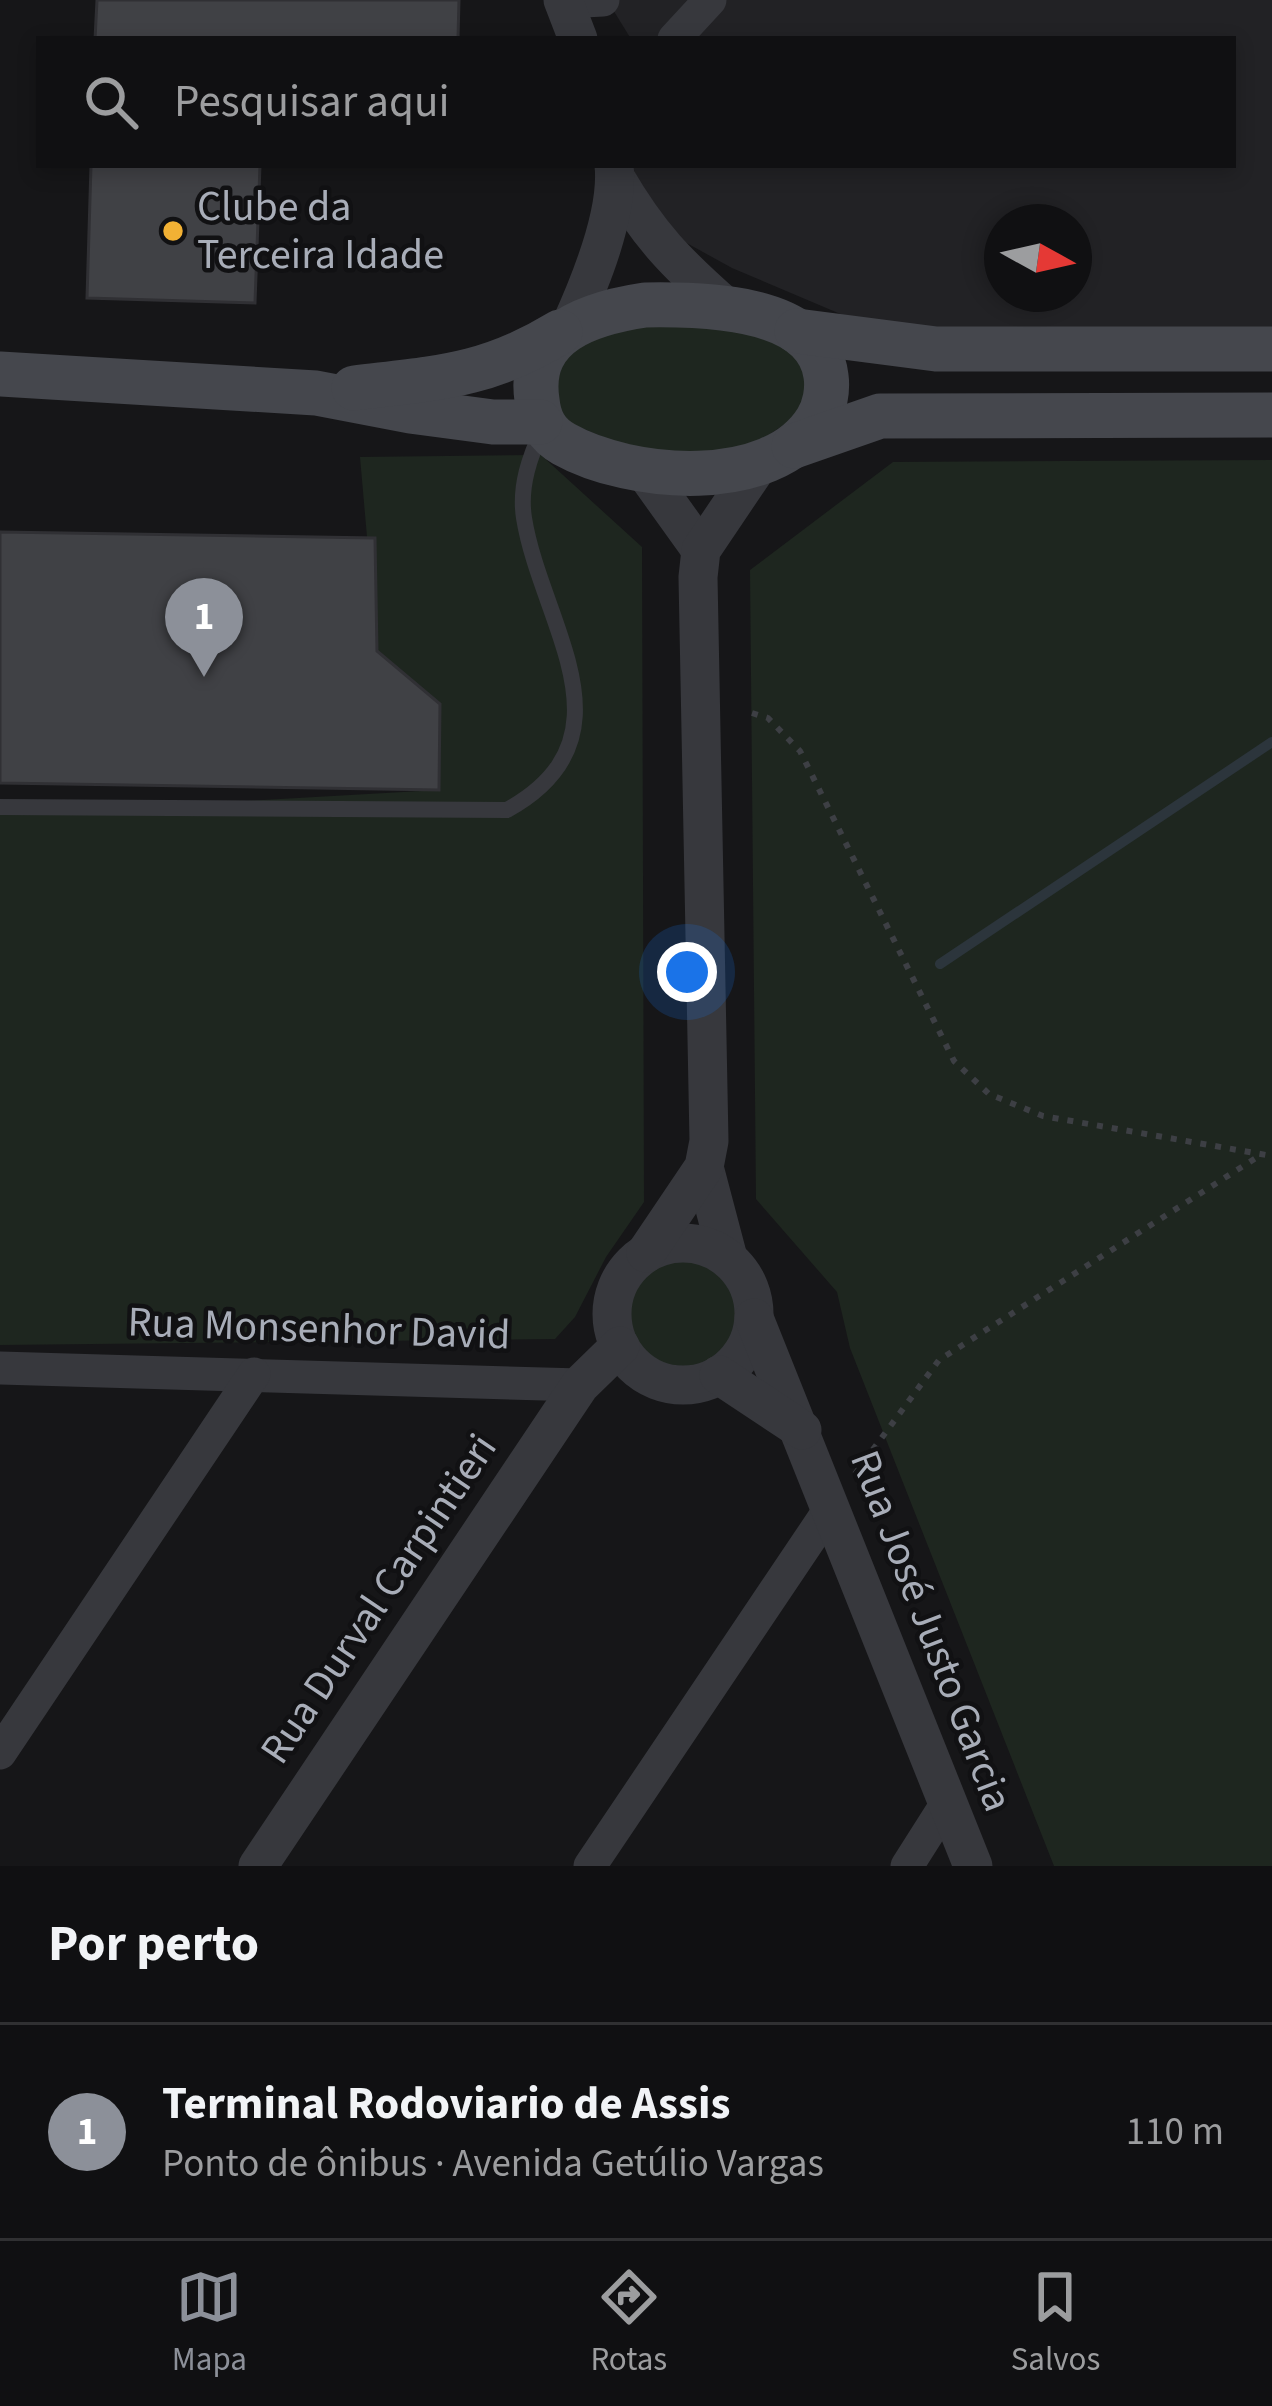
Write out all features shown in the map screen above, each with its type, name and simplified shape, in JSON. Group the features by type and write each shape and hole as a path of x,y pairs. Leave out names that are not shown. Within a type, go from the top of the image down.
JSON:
{"main road":[{"path":"316,393 476,373 588,317 645,305 727,308 763,316 797,331 936,349 1272,350"},
{"path":"565,330 544,356 534,381 542,424 562,443 643,469 707,474 776,456 880,416 1272,415"},
{"path":"776,456 817,420 826,398 827,382 816,348 797,331"},
{"path":"0,374 316,393 493,422 542,424"}],"street":[{"path":"677,36 710,0"},
{"path":"615,171 642,223 668,256 727,308"},
{"path":"565,330 602,242 615,171"},
{"path":"646,1252 686,1242 709,1247 743,1275 754,1318 749,1341 719,1376 698,1384 652,1378 620,1346 613,1303 619,1283 704,1167 709,1141 698,601 701,550 776,456"},
{"path":"643,469 701,550"},
{"path":"704,1167 728,1258"},
{"name":"Rua José Justo Garcia","path":"754,1318 973,1866"},
{"path":"580,1384 620,1346"},
{"name":"Rua Monsenhor David","path":"0,1368 580,1384"},
{"path":"0,1753 254,1374"},
{"name":"Rua José Justo Garcia","path":"719,1376 802,1430"},
{"name":"Rua Durval Carpintieri","path":"258,1866 580,1384"},
{"path":"590,1866 830,1509"},
{"path":"907,1866 946,1803"}],"lane":[{"path":"0,807 506,809 532,796 556,772 575,728 576,689 523,516 526,463 542,424"}],"path":[{"path":"752,713 768,718 800,751 954,1060 989,1094 1043,1116 1272,1156"},
{"path":"830,1509 939,1360 1262,1154"}],"shaded area":[{"path":"607,0 1272,0 1272,331 883,332 732,268 654,225 633,168 1236,168 1236,36 629,36"},
{"path":"632,322 765,333 808,367 806,410 758,442 719,452 641,453 565,421 557,400 560,368 581,346"},
{"path":"541,455 642,547 644,1202 606,1257 575,1317 555,1339 0,1345 0,815 438,790 440,704 377,651 360,457"},
{"path":"1272,460 1272,1866 1054,1866 850,1348 837,1292 756,1199 750,570 893,462"},
{"path":"666,1254 711,1258 739,1294 734,1339 699,1368 654,1363 626,1328 630,1282"}],"building":[{"path":"97,0 459,0 458,36 95,36"},
{"name":"Clube da Terceira Idade","path":"91,168 260,168 255,303 87,298"},
{"path":"0,532 375,538 377,651 440,704 439,790 0,783"}],"waterway":[{"path":"940,964 1272,742"}],"place":[{"name":"Clube da Terceira Idade","path":"173,231"},
{"name":"Terminal Rodoviario de Assis","path":"204,677"}]}
